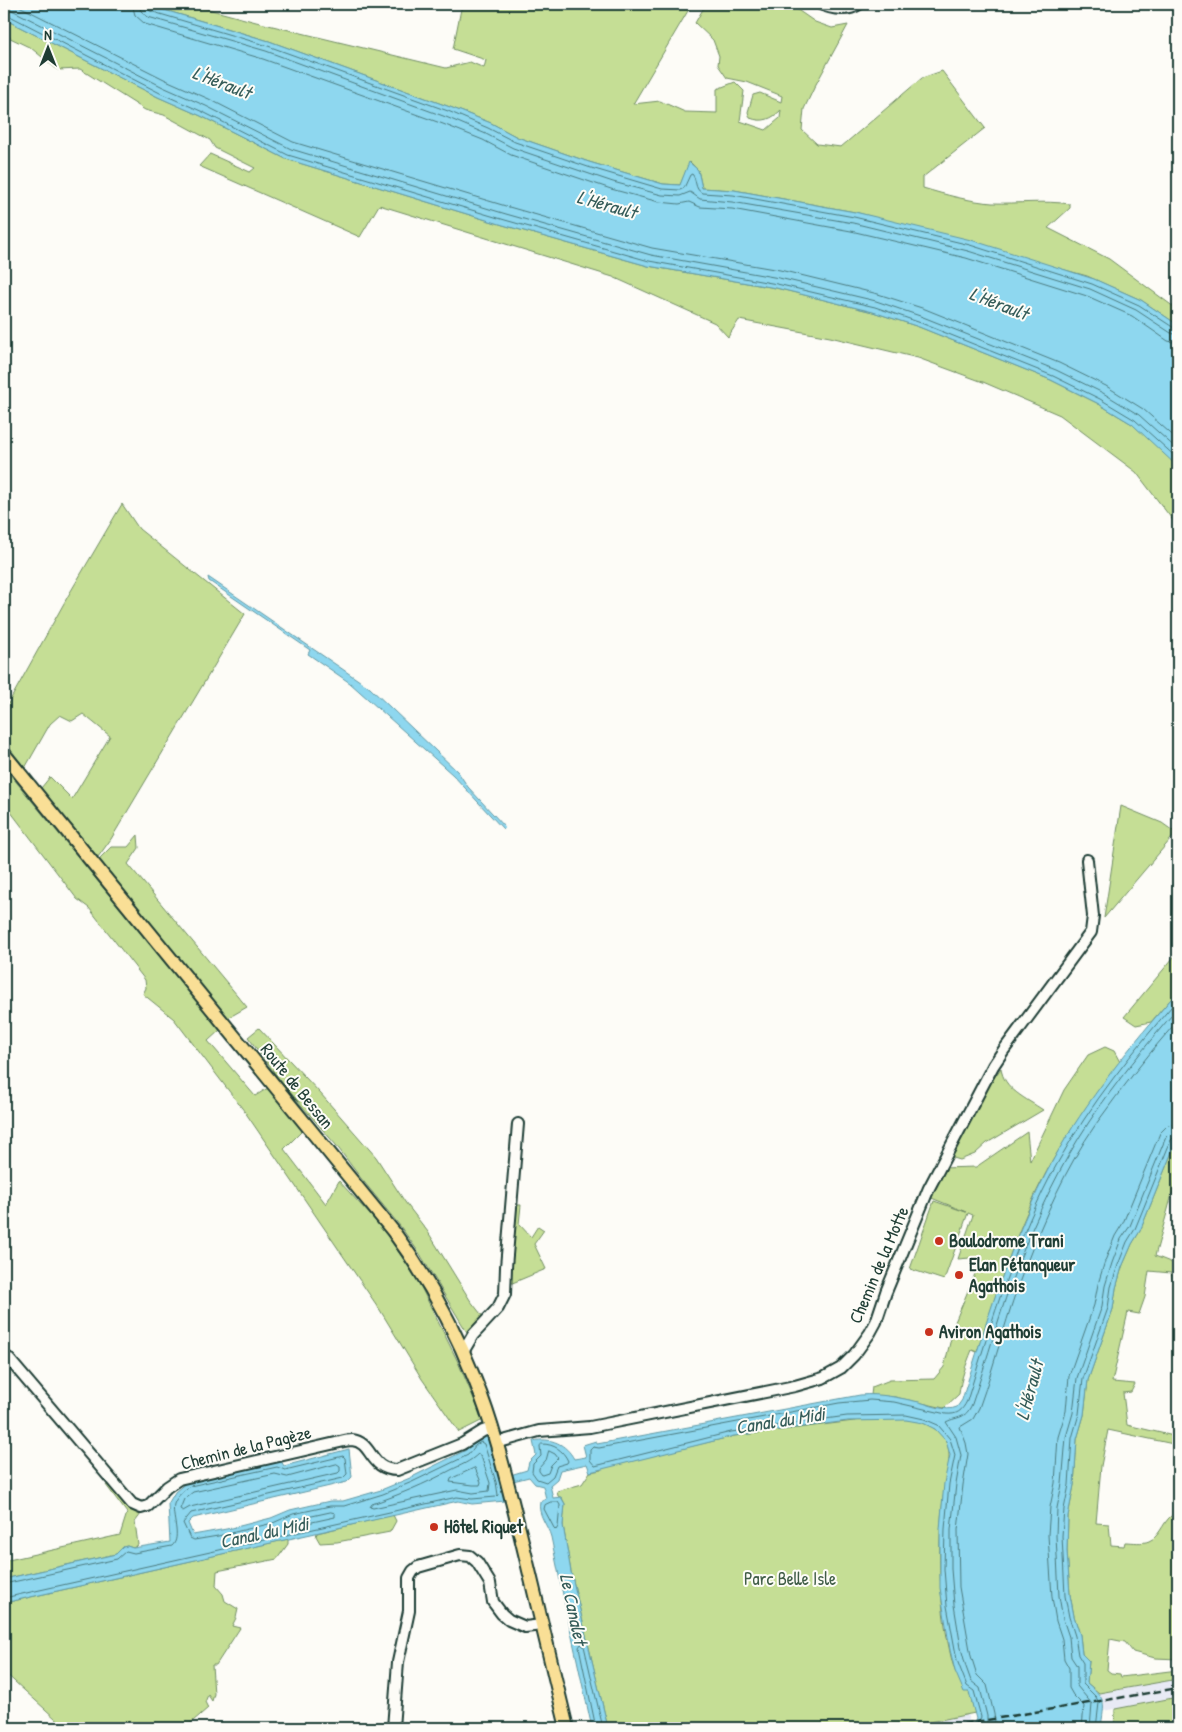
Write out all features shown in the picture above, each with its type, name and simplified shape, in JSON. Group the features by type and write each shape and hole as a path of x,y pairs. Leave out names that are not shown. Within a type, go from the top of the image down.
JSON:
{"main road":[{"name":"Route de Bessan","path":"4,754 352,1181 411,1256 434,1295 475,1380 492,1428 567,1728"}],"street":[{"path":"820,4 846,9 859,4"},
{"name":"Chemin de la Motte","path":"496,1443 539,1431 590,1427 796,1386 812,1382 833,1373 849,1361 876,1322 928,1188 993,1066 1091,932 1093,916 1087,860"},
{"path":"461,1349 498,1308 505,1294 518,1124"},
{"name":"Chemin de la Pagèze","path":"4,1356 8,1358 132,1504 141,1508 148,1506 167,1487 179,1479 340,1442 353,1440 362,1443 379,1466 387,1470 397,1470 462,1444 483,1431 492,1428"},
{"path":"393,1728 398,1662 409,1611 409,1578 413,1570 460,1555 470,1556 477,1562 490,1583 493,1602 502,1614 525,1627 542,1625"}],"shaded area":[{"path":"1178,1679 1178,1697 1103,1711 1104,1703 1099,1693"},
{"path":"968,1715 970,1728 901,1728"}],"green space":[{"path":"144,4 189,4 446,68 470,62 484,68 486,60 453,49 462,4 692,4 633,104 660,101 685,112 717,113 717,89 735,82 744,91 740,121 766,130 780,118 781,110 767,119 750,118 748,112 753,95 760,93 781,102 782,96 747,82 727,78 718,65 719,56 713,40 695,23 706,4 789,4 815,22 832,28 848,25 804,109 802,130 817,144 841,147 922,78 942,71 985,128 923,177 923,188 957,197 992,203 1050,202 1070,204 1070,208 1048,228 1109,259 1178,310 1178,325 1141,300 1087,276 855,212 734,190 702,188 698,170 690,162 680,185 663,184 589,162 517,137 491,123 450,107 269,41"},
{"path":"4,19 286,159 503,225 648,266 776,288 873,312 919,327 1051,380 1097,403 1132,424 1176,463 1178,467 1178,527 1136,472 1060,415 983,382 918,358 830,337 739,320 728,337 715,323 613,277 379,205 360,237 199,166 210,154 250,172 255,168 215,148 210,140 164,115 145,110 80,69 58,70 31,48 4,35"},
{"path":"122,504 139,529 245,614 111,839 98,857 41,788 50,777 72,799 110,736 83,714 72,721 60,715 50,724 25,768 4,741 4,702 8,704"},
{"path":"4,767 220,1030 208,1041 255,1096 268,1088 303,1130 284,1149 326,1204 339,1181 382,1228 417,1279 458,1362 483,1420 459,1432 422,1379 380,1310 245,1112 174,1019 143,994 146,988 145,980 89,908 77,899 4,803"},
{"path":"1121,806 1162,823 1176,833 1104,918"},
{"path":"138,835 139,848 128,864 247,1007 228,1018 99,859 111,847 128,847"},
{"path":"1178,952 1178,991 1151,1022 1136,1025 1124,1017"},
{"path":"259,1028 320,1093 376,1157 405,1202 428,1232 470,1300 484,1318 468,1334 420,1254 400,1226 336,1145 282,1083 248,1037"},
{"path":"1105,1047 1114,1051 1120,1062 1069,1134 1041,1183 1020,1230 977,1352 972,1350 962,1377 959,1394 944,1408 895,1397 871,1395 872,1387 890,1380 934,1379 944,1367 955,1322 982,1257 958,1259 973,1215 968,1213 944,1280 910,1269 934,1201 966,1212 929,1197 941,1168 976,1167 1027,1132 1030,1161 1064,1090 1088,1055"},
{"path":"1001,1068 1006,1082 1011,1088 1043,1110 987,1143 975,1154 960,1160 947,1156 982,1095"},
{"path":"1178,1137 1178,1173 1155,1256 1178,1265 1178,1281 1173,1281 1171,1273 1149,1271 1145,1297 1139,1314 1128,1312 1112,1382 1135,1384 1131,1392 1123,1393 1127,1425 1178,1437 1178,1445 1108,1430 1101,1466 1096,1523 1109,1524 1111,1545 1124,1546 1125,1542 1143,1542 1153,1539 1169,1518 1178,1512 1178,1659 1155,1658 1133,1652 1125,1642 1110,1639 1107,1670 1111,1673 1120,1674 1121,1677 1178,1670 1178,1679 1099,1693 1087,1683 1089,1661 1082,1654 1080,1635 1070,1595 1067,1551 1068,1516 1074,1485 1077,1439 1084,1415 1088,1380 1113,1309 1122,1267 1140,1231"},
{"path":"515,1205 521,1205 519,1224 531,1237 538,1226 544,1230 534,1244 546,1269 510,1284 510,1265"},
{"name":"Parc Belle Isle","path":"895,1419 917,1421 936,1430 947,1444 949,1459 943,1498 940,1539 940,1580 944,1620 955,1671 969,1692 975,1713 901,1728 608,1728 571,1572 563,1525 565,1504 562,1498 558,1496 557,1491 582,1484 590,1472 601,1470 601,1468 734,1436 862,1420"},
{"path":"106,1485 116,1485 141,1508 141,1514 135,1522 138,1545 133,1548 123,1547 116,1554 4,1579 4,1561 120,1535 127,1513"},
{"path":"393,1515 396,1521 390,1532 337,1542 320,1543 316,1536 317,1533"},
{"path":"288,1539 288,1544 277,1559 217,1571 216,1586 223,1594 225,1601 238,1609 232,1626 240,1628 216,1665 212,1665 214,1694 212,1701 208,1695 205,1702 208,1708 185,1728 66,1728 4,1672 4,1603"},
{"path":"1178,1697 1178,1728 1114,1728 1115,1709"}],"water":[{"name":"L'Hérault","path":"4,4 144,4 269,41 450,107 491,123 517,137 589,162 663,184 680,185 689,162 698,170 702,188 734,190 855,212 971,240 1094,279 1141,300 1178,325 1178,467 1132,424 1097,403 1051,380 919,327 873,312 776,288 648,266 503,225 286,159 4,19"},
{"path":"208,577 370,688 458,772 468,787 505,827 503,829 453,775 350,683 308,654 310,650 209,581"},
{"path":"1178,991 1178,1137 1140,1231 1122,1267 1113,1309 1088,1380 1084,1415 1077,1439 1074,1485 1068,1516 1067,1551 1070,1595 1080,1635 1082,1654 1089,1661 1087,1683 1103,1702 1101,1728 971,1728 976,1719 969,1692 964,1692 955,1671 940,1588 940,1529 944,1483 950,1455 946,1441 935,1429 923,1423 906,1420 848,1421 734,1436 590,1472 587,1464 560,1470 557,1479 550,1485 553,1498 561,1497 565,1504 563,1525 571,1572 608,1728 592,1728 551,1537 539,1507 540,1502 546,1499 543,1486 535,1484 529,1477 501,1484 505,1501 472,1504 458,1501 4,1603 4,1579 116,1554 123,1547 127,1546 133,1548 170,1542 168,1504 175,1492 188,1481 281,1461 284,1466 349,1449 352,1477 347,1482 193,1518 188,1523 193,1535 232,1528 271,1518 290,1510 330,1501 343,1501 381,1490 466,1450 479,1437 487,1436 500,1478 527,1470 529,1462 536,1455 533,1441 546,1440 557,1443 567,1449 574,1459 586,1457 583,1445 596,1441 597,1444 860,1395 890,1396 948,1409 957,1407 962,1400 1001,1279 1025,1219 1052,1162 1065,1139 1110,1073"}],"railway":[{"path":"940,1728 1178,1688"}],"place":[{"name":"Boulodrome Trani","path":"939,1241"},
{"name":"Elan Pétanqueur Agathois","path":"959,1275"},
{"name":"Aviron Agathois","path":"929,1332"},
{"name":"Hôtel Riquet","path":"434,1527"}],"water label":[{"name":"Canal du Midi","path":"780,1420"},
{"name":"Canal du Midi","path":"264,1532"},
{"name":"Le Canalet","path":"574,1609"}]}
